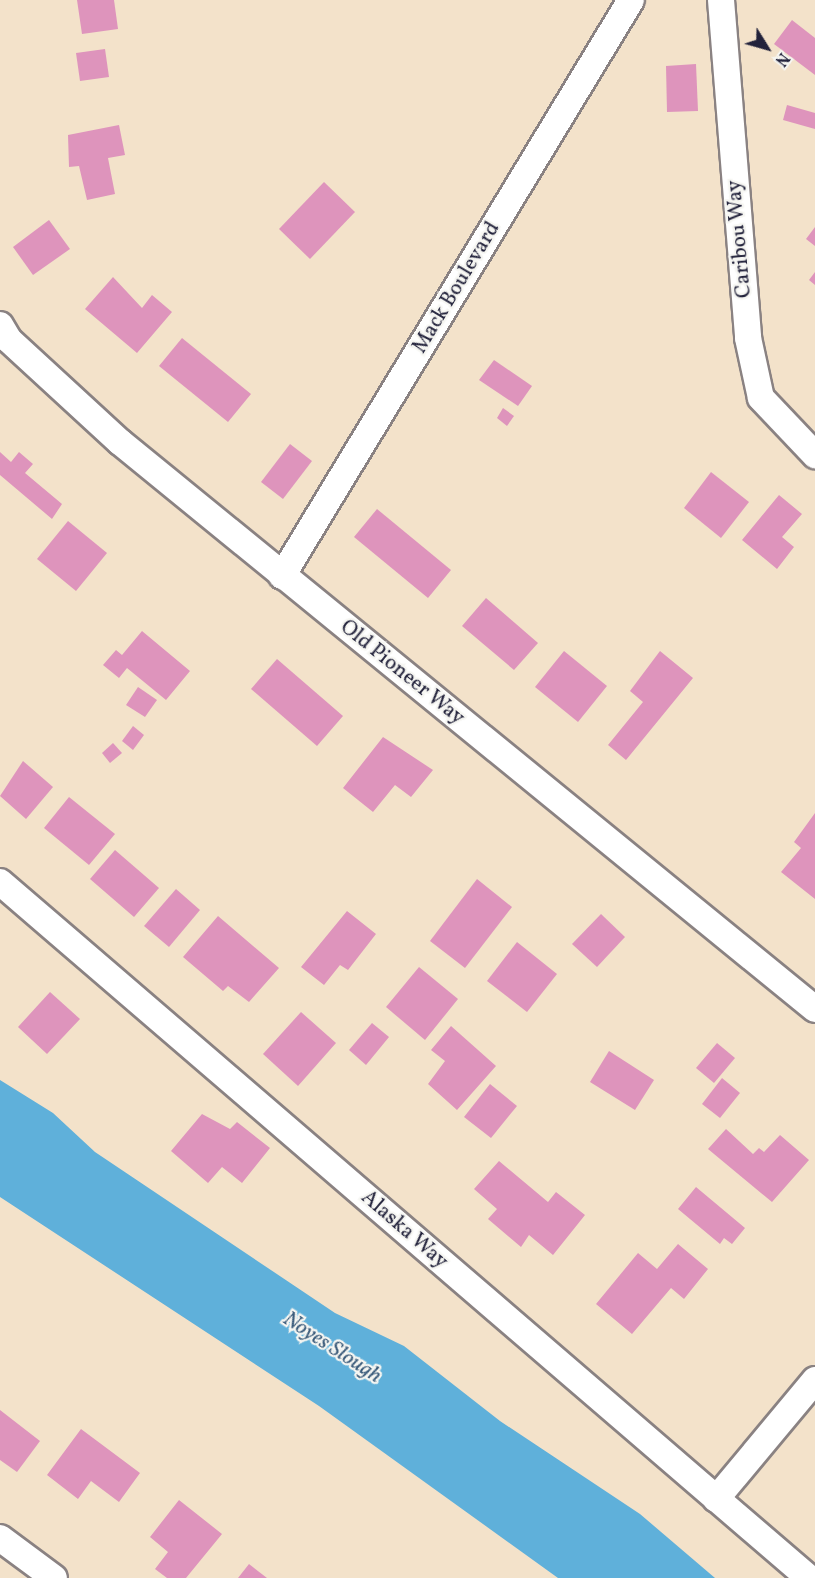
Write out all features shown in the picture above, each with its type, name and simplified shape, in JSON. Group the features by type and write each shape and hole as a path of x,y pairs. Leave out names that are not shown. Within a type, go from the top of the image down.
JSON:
{"street":[{"name":"Mack Boulevard","path":"282,576 631,0"},
{"name":"Caribou Way","path":"721,0 748,338 761,398 815,455"},
{"name":"Old Pioneer Way","path":"3,338 120,442 282,576 815,1009"},
{"name":"Alaska Way","path":"0,882 808,1578"},
{"path":"716,1500 815,1380"},
{"path":"0,1538 54,1578"}],"water":[{"name":"Noyes Slough","path":"0,1080 53,1113 95,1152 335,1313 404,1346 500,1421 640,1514 715,1578 558,1578 319,1406 0,1197"}],"building":[{"path":"77,0 114,0 118,29 82,34"},
{"path":"792,20 815,38 815,75 774,44"},
{"path":"105,49 109,77 80,81 76,53"},
{"path":"696,64 698,111 667,112 666,66"},
{"path":"787,105 815,113 815,129 783,120"},
{"path":"119,125 125,155 108,158 115,194 87,200 79,166 69,167 68,135"},
{"path":"324,182 355,212 310,259 279,229"},
{"path":"49,220 70,249 33,275 13,247"},
{"path":"815,227 815,246 806,239"},
{"path":"815,272 815,285 809,280"},
{"path":"113,277 142,308 152,295 172,312 137,353 85,309"},
{"path":"182,338 251,394 228,422 159,366"},
{"path":"494,360 532,386 518,406 479,380"},
{"path":"503,408 514,416 507,426 497,418"},
{"path":"290,444 312,461 283,499 261,482"},
{"path":"0,452 11,462 19,452 33,464 25,473 62,504 52,519 0,475"},
{"path":"711,472 749,502 721,538 684,508"},
{"path":"779,495 802,514 782,537 794,547 777,569 742,540"},
{"path":"377,509 451,570 428,598 354,537"},
{"path":"68,521 107,553 76,591 37,559"},
{"path":"486,598 538,643 514,670 462,626"},
{"path":"142,631 190,671 166,700 127,668 119,678 103,665 116,650 122,655"},
{"path":"564,651 607,686 578,722 535,687"},
{"path":"660,651 693,678 626,760 608,745 643,702 630,691"},
{"path":"277,659 343,716 317,746 251,689"},
{"path":"138,687 157,700 145,717 126,705"},
{"path":"133,726 144,735 133,750 122,741"},
{"path":"383,737 433,770 411,797 395,785 373,812 343,788"},
{"path":"113,743 122,753 110,763 102,753"},
{"path":"23,761 53,787 26,819 0,796"},
{"path":"69,797 115,834 89,865 44,828"},
{"path":"815,813 815,899 781,872 801,848 794,842"},
{"path":"115,850 159,888 134,917 90,879"},
{"path":"477,879 512,907 465,968 430,941"},
{"path":"176,889 200,910 169,947 144,926"},
{"path":"347,911 376,934 348,970 340,965 324,985 301,967"},
{"path":"601,914 625,937 597,967 572,944"},
{"path":"218,916 279,968 249,1002 228,986 223,991 183,957"},
{"path":"517,942 557,974 527,1012 487,981"},
{"path":"419,967 458,999 425,1040 386,1007"},
{"path":"50,992 80,1019 47,1054 18,1027"},
{"path":"301,1012 336,1043 298,1086 263,1054"},
{"path":"372,1023 389,1037 366,1065 349,1050"},
{"path":"451,1026 496,1066 457,1110 428,1084 445,1061 431,1050"},
{"path":"717,1043 735,1058 714,1083 696,1068"},
{"path":"609,1051 654,1080 635,1110 590,1082"},
{"path":"722,1078 740,1093 720,1118 702,1104"},
{"path":"490,1084 517,1106 491,1138 464,1117"},
{"path":"202,1114 230,1129 237,1122 270,1148 242,1183 222,1167 208,1183 171,1151"},
{"path":"726,1129 753,1154 759,1148 764,1152 780,1135 809,1160 772,1202 708,1149"},
{"path":"499,1161 548,1202 556,1192 585,1215 553,1255 529,1235 521,1247 488,1219 497,1209 474,1189"},
{"path":"696,1187 745,1228 732,1244 724,1238 720,1244 678,1209"},
{"path":"678,1244 708,1269 684,1299 671,1288 632,1334 596,1304 638,1253 657,1269"},
{"path":"0,1410 40,1441 17,1472 0,1460"},
{"path":"81,1429 140,1473 119,1502 91,1481 78,1499 47,1475"},
{"path":"179,1500 222,1534 186,1578 167,1578 155,1569 168,1552 150,1537"},
{"path":"249,1564 267,1578 238,1578"}]}
